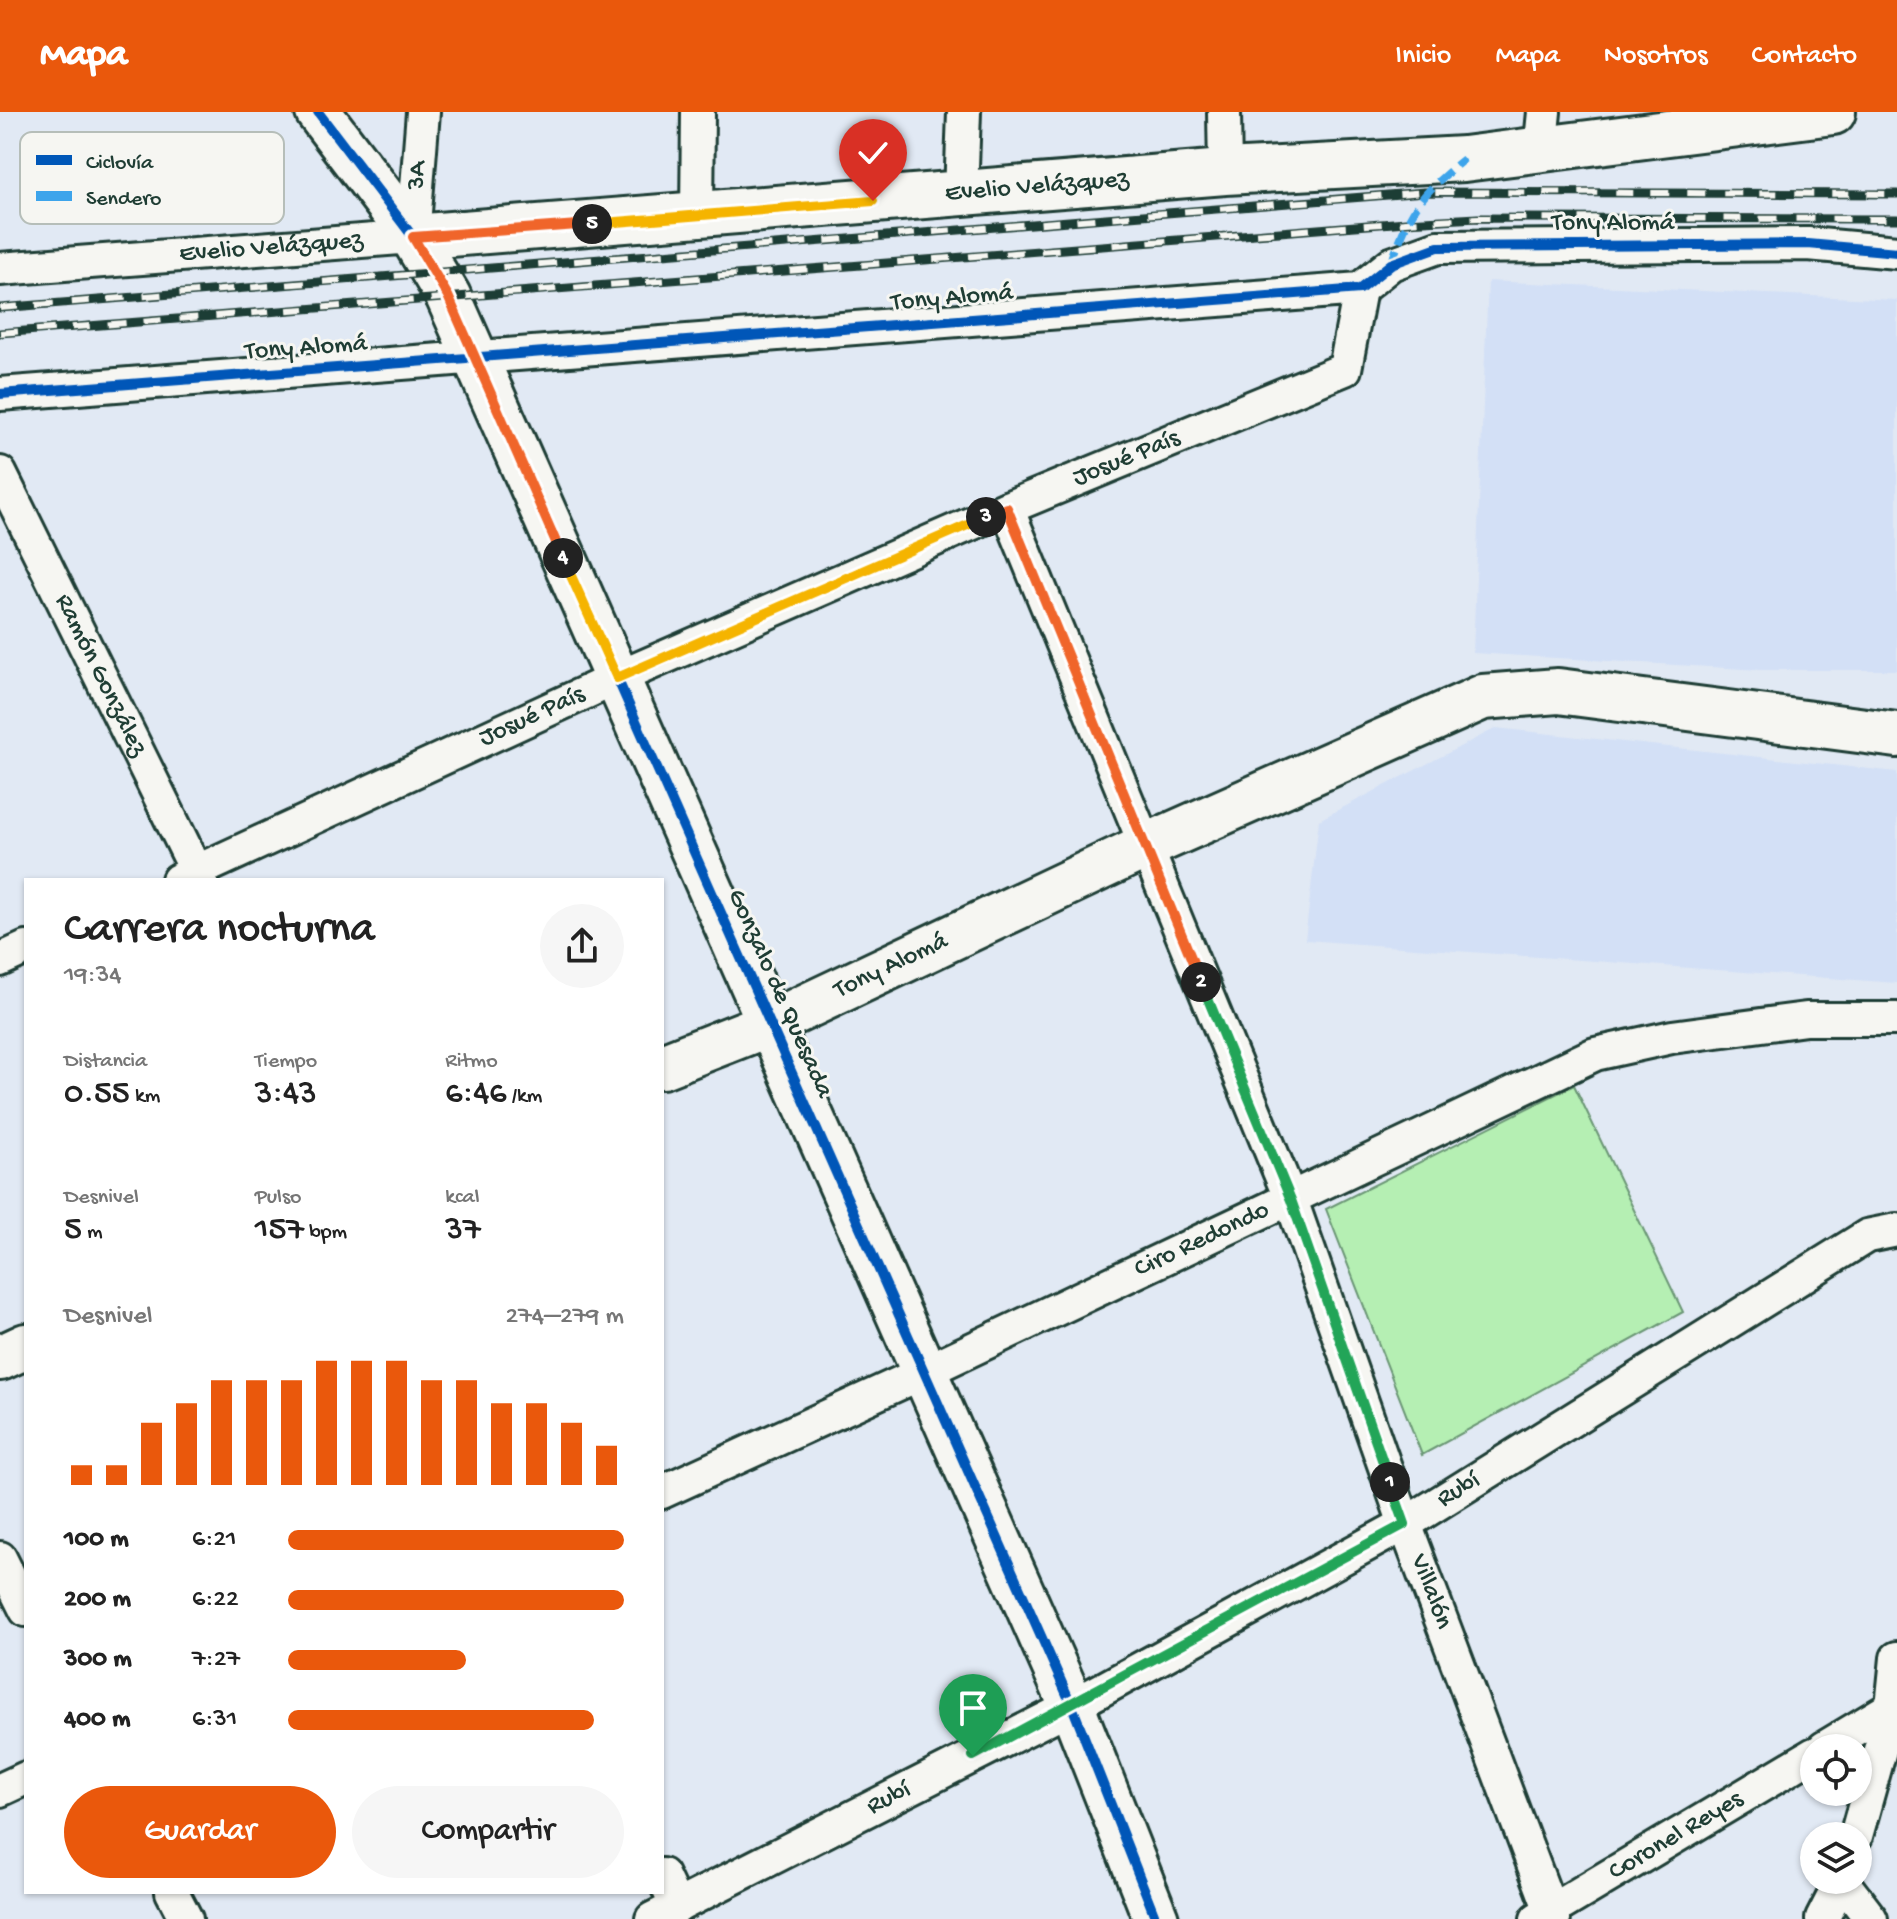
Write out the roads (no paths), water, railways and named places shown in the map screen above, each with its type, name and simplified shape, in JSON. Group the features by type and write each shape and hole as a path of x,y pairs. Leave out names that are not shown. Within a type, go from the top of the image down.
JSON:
{"street":[{"name":"Gonzalo de Quesada","path":"318,112 413,237 448,296 922,1373 1072,1706 1156,1919"},
{"name":"3A","path":"413,237 423,112"},
{"path":"697,216 698,112"},
{"path":"961,194 964,112"},
{"path":"1224,112 1225,172"},
{"name":"Evelio Velázquez","path":"0,269 1225,172 1542,132 1833,112"},
{"name":"Tony Alomá","path":"0,394 1360,289 1391,264 1438,247 1808,244 1897,252"},
{"name":"Josué País","path":"192,877 617,678 1007,508 1345,369 1360,289"},
{"name":"Ramón González","path":"4,494 192,877"},
{"name":"Villalón","path":"1007,508 1291,1200 1547,1916"},
{"name":"Tony Alomá","path":"664,1065 769,1024 1144,847 1483,697 1558,691 1897,735"},
{"path":"0,960 24,949"},
{"name":"Ciro Redondo","path":"664,1491 1291,1200 1595,1054 1672,1037 1806,1019 1897,1019"},
{"name":"Rubí","path":"664,1913 1072,1706 1405,1524 1882,1233"},
{"path":"0,1358 24,1347"},
{"path":"0,1558 24,1606"},
{"path":"1872,1783 1892,1707 1897,1658"},
{"path":"1847,1734 1892,1707"},
{"name":"Coronel Reyes","path":"1547,1916 1800,1762"},
{"path":"1872,1795 1897,1773"},
{"path":"0,1790 24,1779"},
{"path":"173,1894 186,1919"},
{"path":"1822,1919 1835,1894"},
{"path":"1852,1894 1871,1919"}],"railway":[{"path":"0,308 1425,192 1897,194"},
{"path":"0,333 1406,222 1478,218 1897,219"}]}
